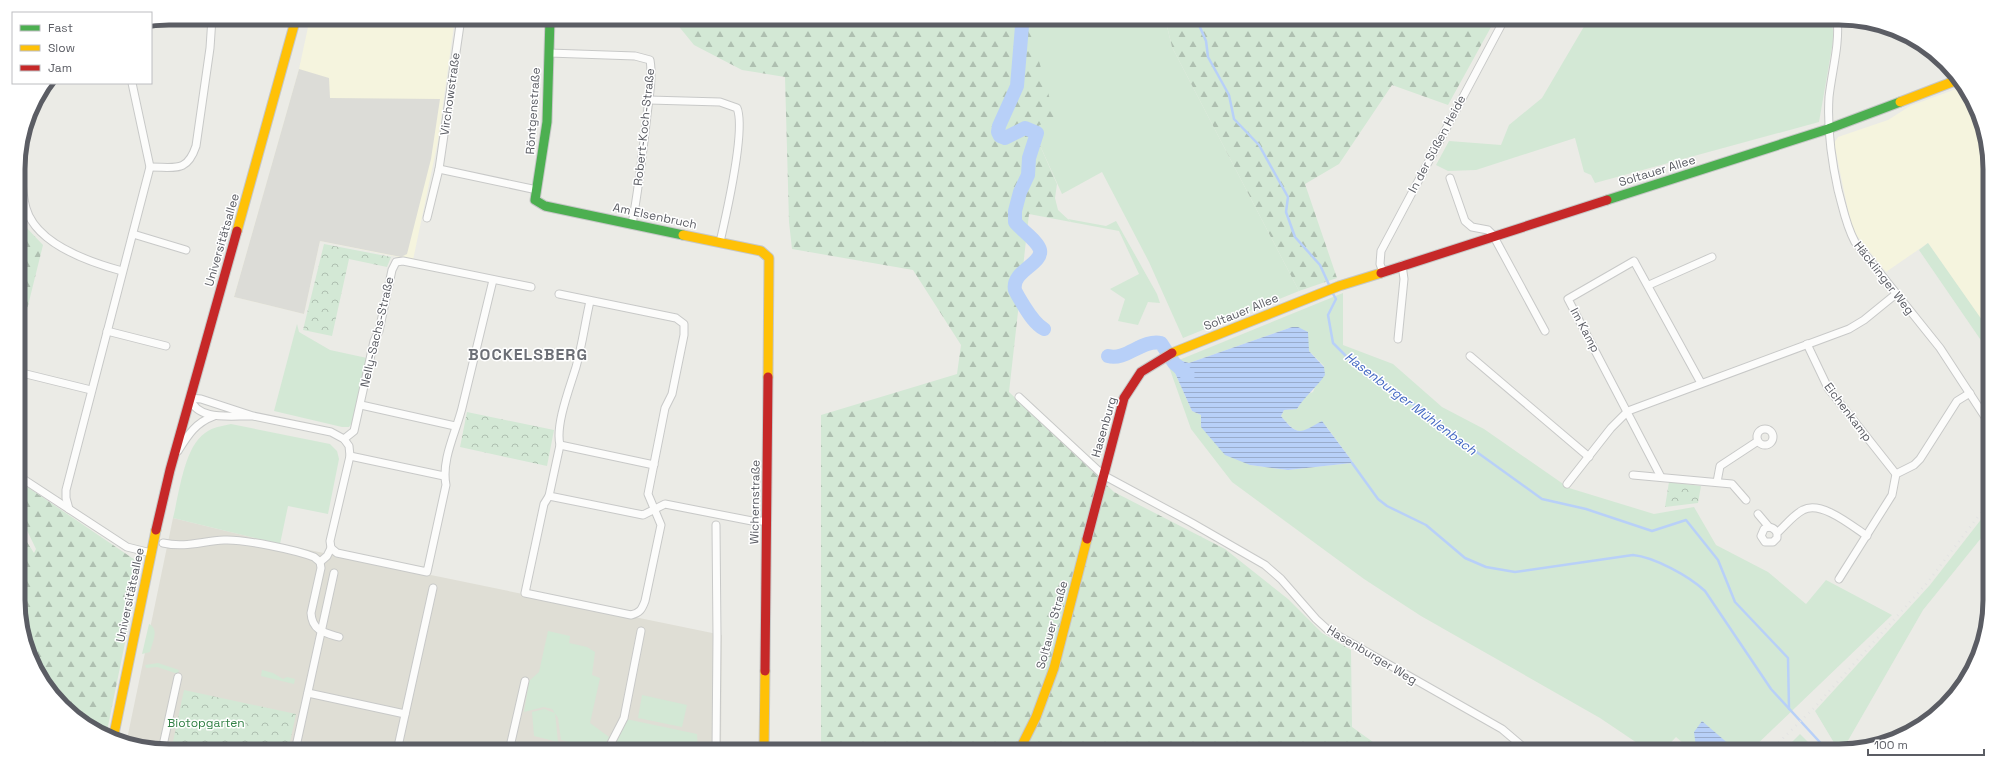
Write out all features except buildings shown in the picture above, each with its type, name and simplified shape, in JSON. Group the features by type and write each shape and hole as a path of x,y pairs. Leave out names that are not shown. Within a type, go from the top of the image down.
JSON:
{"street":[{"path":"150,167 182,166 192,158 196,146 210,48 212,25"},
{"name":"Universitätsallee","path":"114,733 151,553 174,456 294,25"},
{"name":"Virchowstraße","path":"427,218 439,169 459,25"},
{"name":"Röntgenstraße","path":"539,203 535,200 547,122 550,25"},
{"name":"In der Süßen Heide","path":"1382,272 1380,264 1381,251 1501,25"},
{"name":"Häcklinger Weg","path":"1838,25 1828,129 1833,163 1849,232 1855,242 1940,348 1983,412"},
{"name":"Robert-Koch-Straße","path":"549,53 649,58 651,64 649,100 641,175 632,224"},
{"name":"Soltauer Allee","path":"1165,356 1339,286 1493,235 1828,129 1953,82"},
{"path":"69,509 66,498 66,490 150,167 132,84"},
{"path":"649,100 720,102 737,108 739,113 739,125 732,189 720,242"},
{"path":"439,169 537,190"},
{"path":"1450,178 1465,221 1472,227 1488,230 1493,235 1545,332"},
{"path":"25,199 26,208 33,223 45,235 73,254 87,261 122,271"},
{"name":"Am Elsenbruch","path":"539,203 632,224 761,250 766,254"},
{"path":"132,234 186,250"},
{"name":"Wichernstraße","path":"764,744 770,281 769,258 766,254"},
{"path":"1649,285 1712,257"},
{"name":"Nelly-Sachs-Straße","path":"344,439 354,432 374,341 379,331 392,270 396,262 403,261 531,287"},
{"name":"Im Kamp","path":"1628,411 1568,299 1634,261 1649,285 1701,384"},
{"path":"1398,339 1404,279 1402,265"},
{"path":"331,548 337,553 427,572 446,485 444,476 455,426 460,417 493,280"},
{"path":"559,294 676,318 684,324 684,335 672,394 665,408 648,494 660,525 645,601 642,609 631,615 525,593 544,504 549,496 560,445 558,437 559,428 570,380 576,368 590,301"},
{"path":"1567,484 1610,428 1628,411 1849,329 1864,320 1896,294"},
{"path":"107,331 166,346"},
{"name":"Eichenkamp","path":"1807,344 1828,388 1896,474"},
{"name":"Hasenburg","path":"1103,475 1124,398 1141,372 1165,356"},
{"path":"1470,356 1588,458"},
{"path":"25,374 91,390"},
{"path":"1839,579 1892,495 1896,484 1896,474 1914,465 1920,459 1957,401 1970,393"},
{"name":"Hasenburger Weg","path":"1020,397 1103,475 1253,557 1281,579 1316,619 1328,630 1502,729 1520,744"},
{"path":"253,416 217,415 197,411 192,406 190,398 201,399 253,416 331,432 344,439 348,446 350,456 330,541 331,548 327,556 320,562"},
{"path":"361,405 455,426"},
{"path":"1628,411 1661,477"},
{"name":"Universitätsallee","path":"174,456 197,424 217,415"},
{"path":"1717,482 1720,466 1758,441"},
{"path":"560,445 654,465"},
{"path":"350,456 444,476"},
{"name":"Soltauer Straße","path":"1022,744 1036,717 1054,668 1103,475"},
{"path":"1633,475 1732,484 1746,500"},
{"path":"25,481 127,547 151,553"},
{"path":"549,496 643,515 665,504 752,521 767,521"},
{"path":"1769,527 1764,529 1761,533 1765,542 1770,543 1775,541 1777,533 1801,511 1814,507 1828,511 1867,536"},
{"path":"1758,514 1769,527 1774,529 1777,533"},
{"path":"716,525 716,744"},
{"path":"164,543 189,546 225,540 242,541 308,555 320,562"},
{"path":"320,562 321,568 311,613 312,621 315,627 321,632 339,636"},
{"path":"297,744 334,573"},
{"path":"399,744 433,588"},
{"path":"610,744 624,718 641,631"},
{"path":"163,744 178,677"},
{"path":"511,744 525,681"},
{"path":"308,693 405,714"}],"shaded area":[{"path":"308,25 454,25 438,141 413,260 320,241 304,314 234,297 299,69"},
{"path":"299,69 329,78 330,98 440,99 431,159 407,254 401,257 320,241 304,314 234,297"},
{"path":"1956,89 1972,114 1978,132 1983,159 1982,321 1928,243 1886,272 1857,236 1851,225 1834,143 1838,137 1888,120 1910,106"},
{"path":"173,518 280,544 722,635 721,744 159,744 127,737"}],"green space":[{"path":"678,25 1028,25 1055,117 1038,126 1038,141 1057,184 1055,198 1058,210 1071,222 1029,214 1009,392 1114,492 1225,549 1288,599 1322,633 1351,650 1352,727 1373,742 1373,744 821,744 821,415 957,374 961,345 913,270 792,249 789,222 785,77 742,70 694,45"},
{"path":"1167,25 1172,47 1299,291 1183,338 1149,262 1102,172 1062,194 1038,141 1029,26"},
{"path":"1167,25 1492,25 1448,105 1392,85 1339,164 1305,184 1337,278 1299,291 1172,47"},
{"path":"1585,25 1832,25 1834,36 1819,122 1595,183 1591,175 1584,172 1575,138 1476,170 1448,171 1436,165 1449,141 1501,145 1509,125 1542,98"},
{"path":"1068,219 1106,226 1116,221 1157,294 1160,303 1148,302 1138,325 1118,321 1125,299 1110,289 1139,274 1119,231 1071,222"},
{"path":"25,226 43,245 25,318"},
{"path":"1928,243 1983,319 1983,343 1919,250"},
{"path":"324,244 391,257 387,267 349,259 332,336 303,330"},
{"path":"1343,293 1343,345 1393,364 1442,407 1484,429 1569,488 1654,514 1694,507 1716,545 1768,572 1806,604 1826,580 1892,615 1757,744 1684,744 1676,737 1670,744 1639,744 1600,718 1421,616 1364,579 1232,482 1191,429 1168,364 1171,364 1192,411 1201,415 1250,465 1288,470 1352,463 1326,426 1301,432 1292,428 1281,416 1284,410 1297,409 1306,395 1313,392 1324,366 1309,351 1292,327 1189,363 1179,360"},
{"path":"297,324 299,332 330,350 367,358 353,421 349,427 342,427 274,411"},
{"path":"467,412 554,430 547,466 460,447"},
{"path":"231,424 330,444 337,451 339,459 328,514 288,506 280,544 173,518 183,472 192,449 198,440 211,429"},
{"path":"1669,482 1701,486 1698,503 1665,507"},
{"path":"25,485 141,564 107,730 89,720 67,702 49,680 36,655 30,637 25,610 25,539 34,553 36,549 25,526"},
{"path":"1983,517 1983,536 1923,610 1846,744 1835,744 1815,711 1930,585"},
{"path":"149,624 154,629 155,633 150,652 142,654"},
{"path":"548,631 570,636 569,643 587,647 595,652 592,675 600,678 590,723 609,737 606,744 577,744 561,740 558,718 552,709 544,707 524,712 529,681 539,672"},
{"path":"158,663 179,670 178,674 157,667 146,668 145,665"},
{"path":"262,670 273,673 283,679 287,677 295,679 294,684 261,676"},
{"name":"Biotopgarten","path":"184,690 296,714 290,744 172,744"},
{"path":"642,695 687,705 682,727 638,718"},
{"path":"544,709 555,713 558,742 534,736 532,712"},
{"path":"626,719 697,734 698,744 615,744"},
{"path":"1800,734 1810,744 1790,744"}],"water":[{"path":"1292,327 1298,327 1308,332 1309,351 1324,367 1325,375 1297,409 1284,410 1281,416 1291,427 1300,431 1322,421 1352,463 1288,470 1250,465 1225,455 1201,427 1201,415 1192,411 1171,364 1179,360 1189,363"},
{"path":"1702,721 1729,744 1696,744 1694,732"}],"waterway":[{"name":"Hasenburger Mühlenbach","path":"1022,25 1017,86 999,126 998,132 1000,136 1005,138 1025,128 1037,133 1029,158 1028,175 1020,192 1015,211 1015,222 1033,239 1039,247 1040,255 1018,278 1015,283 1015,290 1030,315 1044,329"},
{"name":"Hasenburger Mühlenbach","path":"1199,25 1206,41 1208,57 1229,95 1234,119 1259,145 1288,197 1286,212 1295,237 1320,265 1330,287"},
{"name":"Hasenburger Mühlenbach","path":"1332,292 1336,299 1328,315 1333,343 1350,360 1401,399 1422,408 1449,432 1542,499 1586,509 1652,531 1686,520 1718,560 1735,602 1788,658 1789,709"},
{"name":"Hasenburger Mühlenbach","path":"1108,356 1121,356 1147,344 1161,343 1174,363 1188,375"},
{"name":"Hasenburger Mühlenbach","path":"1352,463 1378,499 1387,506 1426,525 1465,558 1486,567 1515,572 1633,555 1661,563 1690,579 1705,591 1771,689 1822,744"}],"railway":[{"path":"1777,744 1813,709 1927,583 1983,510"}],"traffic: fast":[{"path":"550,25 547,122 535,200 545,206 683,235"},
{"path":"1607,200 1828,129 1900,102"}],"traffic: slow":[{"path":"237,231 294,25"},
{"path":"1900,102 1953,82"},
{"path":"683,235 761,251 769,258 768,377"},
{"path":"1172,353 1339,286 1381,273"},
{"path":"114,733 156,530"},
{"path":"1022,744 1036,717 1054,668 1087,539"},
{"path":"764,744 765,671"}],"traffic: jam":[{"path":"1381,273 1607,200"},
{"path":"156,530 170,470 237,231"},
{"path":"1087,539 1124,398 1141,372 1172,353"},
{"path":"765,671 768,377"}],"district":[{"name":"BOCKELSBERG","path":"528,354"}]}
